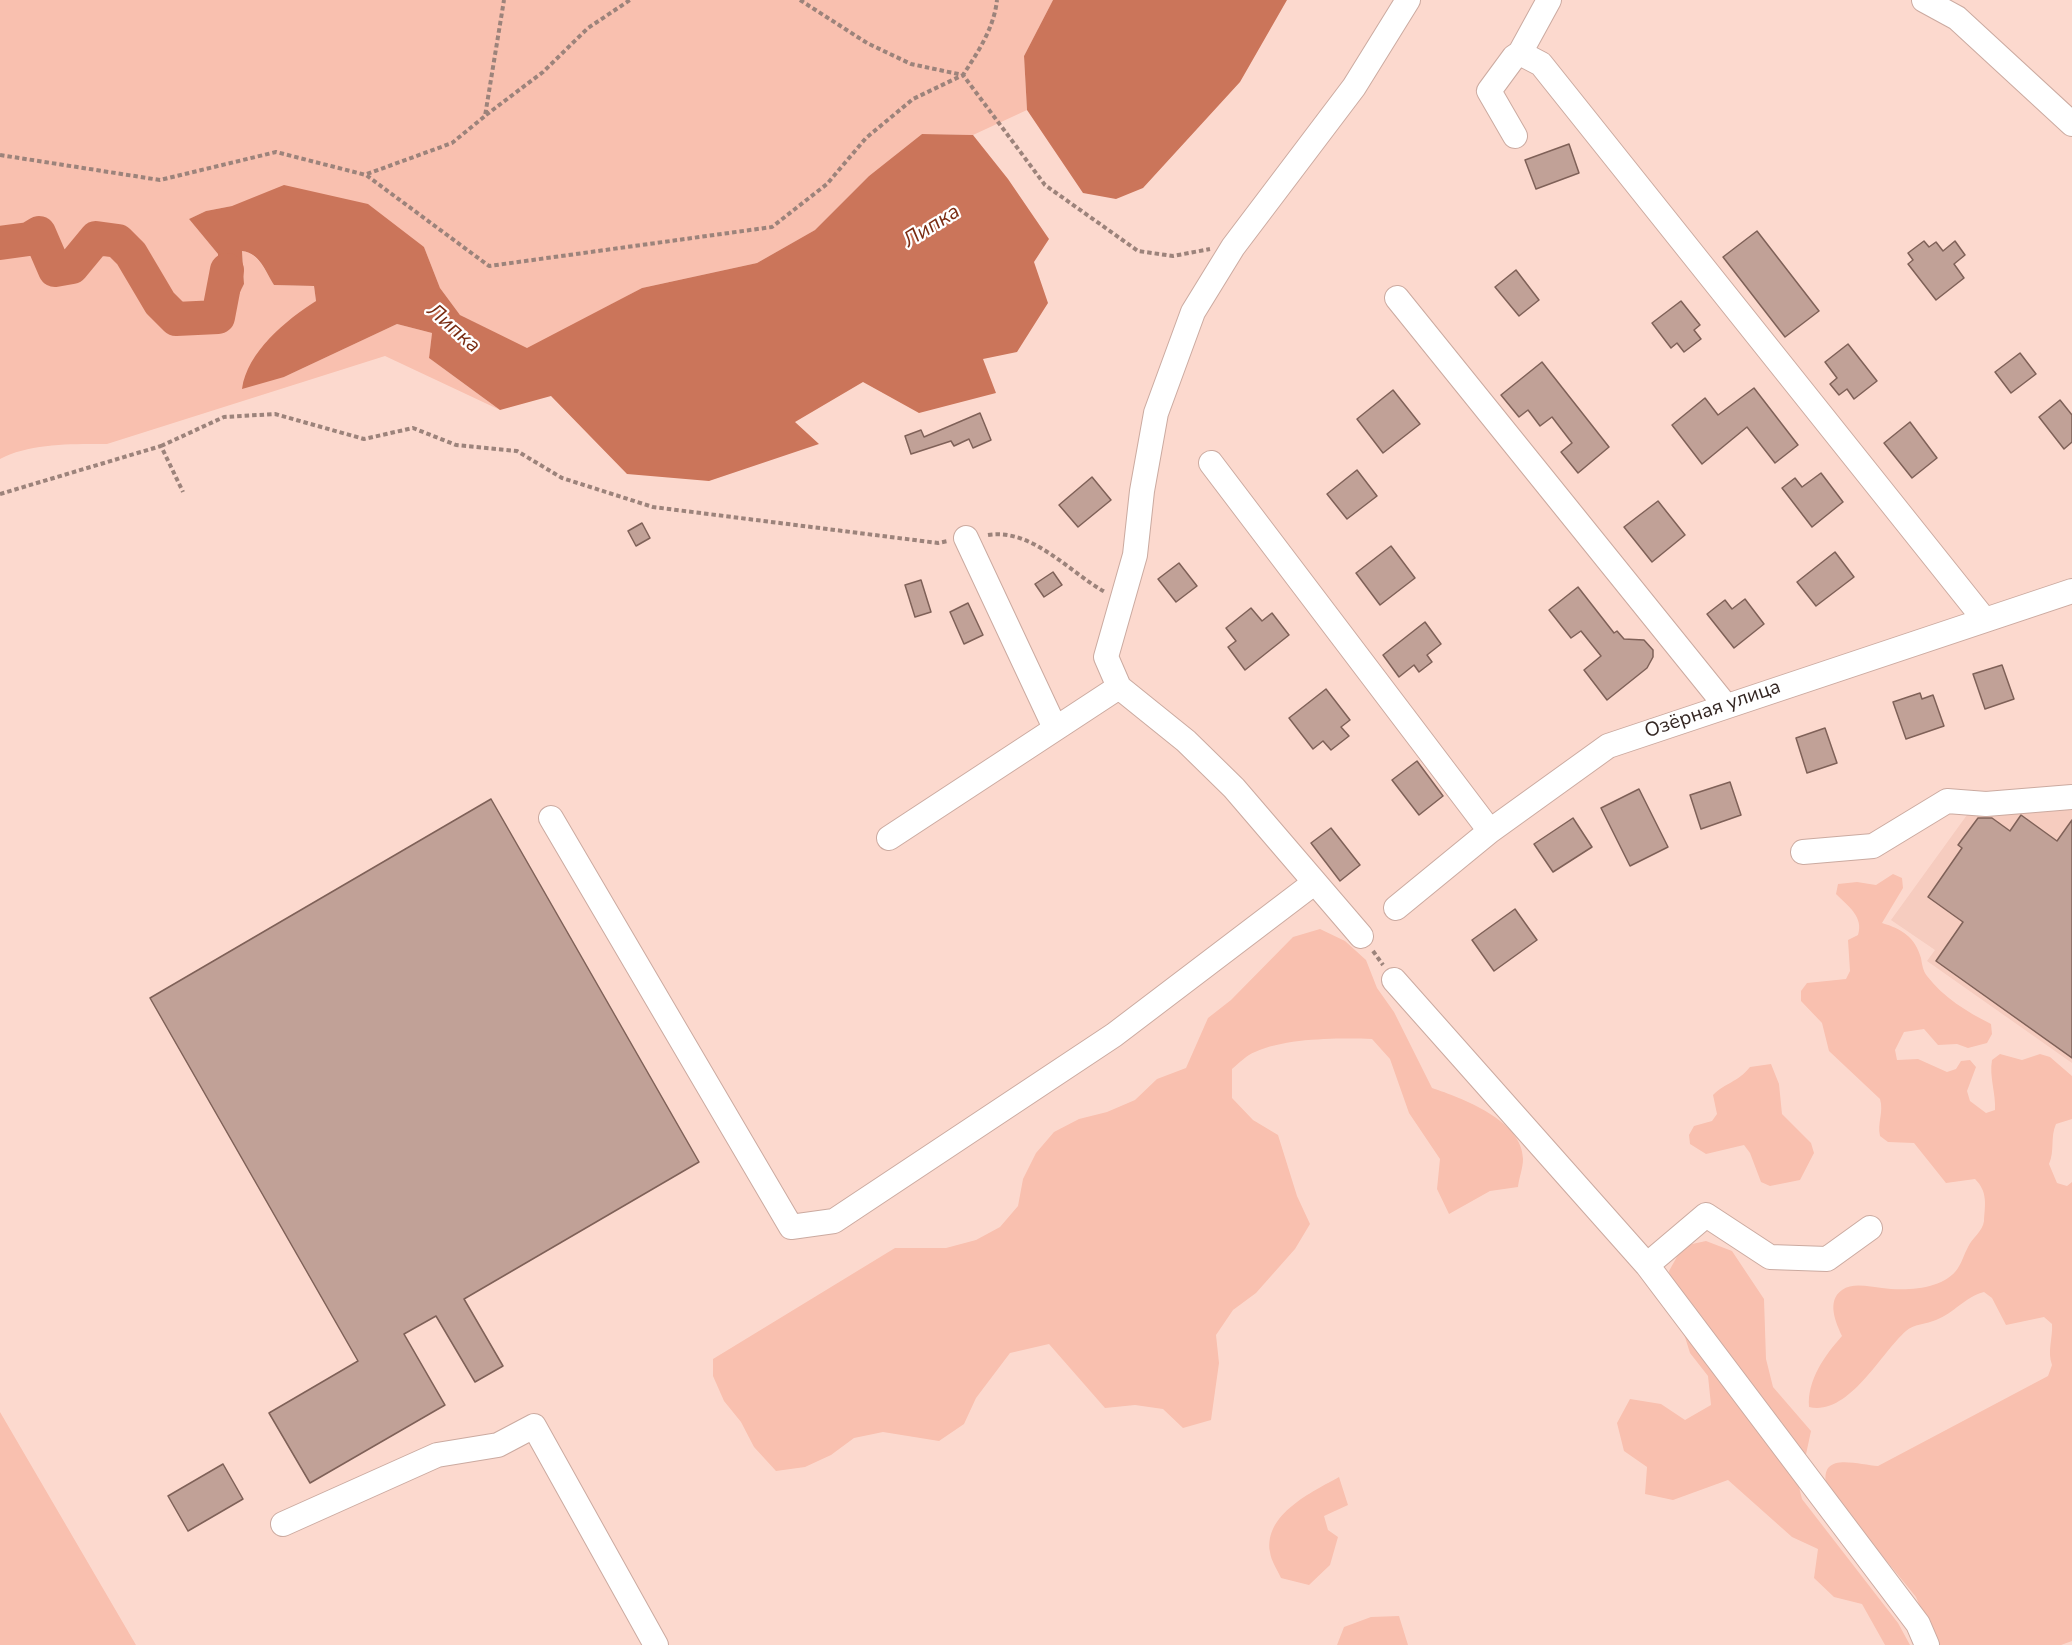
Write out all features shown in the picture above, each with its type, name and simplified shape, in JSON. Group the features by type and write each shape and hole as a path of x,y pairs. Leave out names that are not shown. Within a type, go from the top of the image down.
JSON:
{"street":[{"path":"1361,936 1234,788 1185,741 1119,687 1106,657 1124,602 1135,555 1142,491 1156,412 1193,312 1227,256 1354,87 1408,0"},
{"path":"1515,136 1490,91 1514,57 1520,53 1549,0"},
{"path":"1924,0 1957,18 2072,124"},
{"path":"1520,53 1541,64 1984,619"},
{"path":"1397,298 1726,706"},
{"path":"1211,463 1490,831"},
{"path":"966,538 1056,728"},
{"name":"Озёрная улица","path":"1396,908 1490,831 1608,746 2072,591"},
{"path":"889,838 1119,687"},
{"path":"1803,852 1873,846 1947,801 1986,804 2072,797"},
{"path":"551,818 791,1227 834,1221 1114,1035 1314,883"},
{"path":"1394,980 1647,1265 1918,1624 1927,1645"},
{"path":"1647,1265 1706,1215 1770,1257 1827,1259 1870,1228"},
{"path":"283,1524 437,1455 498,1445 534,1426 656,1645"}],"path":[{"path":"485,116 504,0"},
{"path":"366,175 452,143 543,72 588,28 630,0"},
{"path":"800,0 867,43 911,64 963,75 1045,185 1138,251 1173,256 1208,248 1227,256"},
{"path":"0,155 160,180 276,152 366,175 489,266 772,227 827,184 866,138 913,99 963,75 980,50 995,13 997,0"},
{"path":"0,494 161,446 224,417 275,414 364,439 413,428 456,445 517,452 562,478 653,507 938,543 996,534 1034,543 1081,578 1124,602"},
{"path":"161,446 183,492"},
{"path":"1361,936 1394,980"}],"shaded area":[{"path":"0,0 1053,0 1024,56 1027,110 973,135 922,134 869,176 815,230 757,263 642,288 527,349 460,315 440,288 424,247 232,206 206,211 189,219 218,254 218,317 224,323 244,284 242,251 248,252 257,259 274,285 314,286 316,301 266,342 284,377 397,324 432,333 429,358 500,410 385,356 107,444 38,447 0,459"},
{"path":"2072,806 2072,1063 1927,961 1935,950 1891,920 1972,808"},
{"path":"1893,874 1902,878 1903,888 1882,923 1902,931 1911,939 1925,972 1933,984 1956,1003 1991,1024 1992,1034 1987,1043 1968,1048 1957,1044 1938,1045 1924,1029 1904,1032 1895,1050 1897,1060 1918,1059 1947,1072 1956,1069 1961,1061 1970,1060 1976,1067 1967,1091 1970,1101 1986,1113 1995,1110 1991,1066 1992,1060 2000,1054 2022,1060 2040,1054 2050,1057 2072,1076 2072,1119 2056,1124 2049,1164 2057,1183 2067,1186 2072,1182 2072,1641 2061,1645 1936,1645 1916,1597 1827,1488 1826,1476 1828,1468 1841,1462 1878,1466 2048,1376 2052,1365 2050,1355 2052,1324 2044,1317 2006,1325 1992,1298 1984,1292 1977,1294 1942,1317 1909,1329 1863,1381 1837,1402 1824,1407 1809,1407 1811,1387 1818,1368 1842,1336 1833,1306 1837,1295 1851,1286 1912,1289 1943,1281 1958,1268 1984,1221 1984,1194 1975,1179 1946,1183 1914,1143 1888,1142 1880,1136 1880,1099 1829,1051 1822,1023 1801,1001 1801,991 1807,983 1846,979 1850,971 1848,940 1858,935 1859,923 1854,912 1836,894 1838,884 1857,882 1876,885"},
{"path":"1320,929 1345,941 1366,960 1377,988 1394,1012 1432,1088 1489,1113 1513,1133 1520,1145 1523,1159 1518,1187 1490,1191 1449,1214 1437,1189 1440,1159 1409,1113 1390,1059 1372,1039 1297,1041 1268,1047 1246,1057 1232,1069 1232,1098 1253,1120 1278,1135 1297,1196 1310,1224 1295,1249 1256,1293 1233,1310 1216,1335 1219,1363 1211,1420 1183,1428 1163,1409 1135,1405 1105,1408 1049,1344 1010,1353 976,1398 964,1424 939,1441 883,1432 854,1438 831,1455 805,1467 776,1471 754,1447 741,1422 724,1401 713,1376 713,1359 895,1248 946,1248 976,1240 1000,1227 1018,1206 1023,1179 1036,1153 1054,1132 1079,1119 1107,1112 1135,1100 1157,1079 1186,1068 1208,1018 1231,1000 1293,937"},
{"path":"1771,1064 1779,1084 1782,1114 1811,1143 1814,1153 1800,1180 1770,1186 1761,1182 1750,1153 1744,1145 1706,1154 1690,1144 1689,1135 1694,1126 1712,1121 1717,1114 1713,1095 1750,1067"},
{"path":"1706,1241 1732,1251 1764,1299 1766,1359 1773,1387 1811,1431 1799,1487 1802,1499 1898,1623 1910,1645 1885,1645 1862,1604 1834,1597 1814,1578 1818,1549 1792,1537 1728,1480 1673,1500 1645,1494 1647,1467 1624,1451 1617,1423 1630,1399 1661,1404 1685,1420 1711,1405 1708,1376 1690,1353 1673,1299 1669,1271 1683,1246"},
{"path":"0,1412 136,1645 0,1645"},
{"path":"1339,1477 1348,1505 1324,1516 1328,1530 1338,1537 1330,1565 1309,1585 1281,1578 1270,1552 1270,1538 1274,1526 1292,1506"},
{"path":"1399,1616 1408,1645 1337,1645 1344,1627 1371,1617"}],"water":[{"path":"1053,0 1287,0 1240,82 1143,188 1116,199 1083,193 1027,110 1024,56"},
{"path":"922,134 973,135 1008,179 1049,239 1034,262 1048,303 1017,352 983,359 996,393 919,413 863,382 795,422 819,444 709,481 627,474 551,396 500,410 429,358 432,333 397,324 284,377 242,389 251,362 270,338 316,301 314,286 274,285 258,259 242,251 244,284 224,324 218,317 218,254 189,219 206,211 232,206 284,185 368,204 424,247 440,288 460,315 527,348 642,288 757,263 815,230 869,176"}],"building":[{"path":"1569,144 1579,173 1536,189 1525,160"},
{"path":"1757,231 1819,311 1785,337 1723,257"},
{"path":"1924,241 1929,247 1936,242 1943,251 1955,241 1965,255 1954,264 1964,278 1936,300 1908,264 1913,260 1908,253"},
{"path":"1516,270 1539,300 1519,316 1495,287"},
{"path":"1681,301 1700,325 1694,330 1701,339 1684,352 1677,343 1671,348 1652,323"},
{"path":"1848,344 1877,381 1854,399 1847,389 1839,395 1830,384 1837,378 1825,362"},
{"path":"2020,353 2036,374 2011,393 1995,372"},
{"path":"1542,362 1609,447 1578,473 1561,452 1572,443 1552,417 1540,426 1528,410 1519,417 1501,395"},
{"path":"1754,388 1798,445 1775,463 1747,427 1702,464 1672,425 1705,398 1718,415"},
{"path":"1393,390 1420,424 1383,453 1357,419"},
{"path":"2060,400 2072,415 2072,442 2064,449 2039,417"},
{"path":"980,413 991,440 973,448 969,439 954,446 951,441 911,454 905,436 921,430 924,437"},
{"path":"1910,422 1937,458 1912,478 1884,443"},
{"path":"1357,470 1377,496 1347,519 1327,494"},
{"path":"1821,473 1843,502 1812,527 1782,488 1795,478 1802,487"},
{"path":"1092,477 1111,500 1078,527 1059,505"},
{"path":"1658,501 1685,535 1652,562 1624,527"},
{"path":"642,523 650,538 636,546 628,531"},
{"path":"1391,546 1415,578 1380,605 1356,573"},
{"path":"1835,552 1854,577 1816,606 1797,582"},
{"path":"1179,563 1197,586 1176,602 1158,579"},
{"path":"1053,572 1062,585 1044,597 1035,584"},
{"path":"921,580 931,612 915,617 905,585"},
{"path":"1578,587 1614,633 1617,631 1624,639 1644,640 1653,650 1653,657 1647,668 1607,700 1584,670 1601,656 1581,631 1571,638 1549,610"},
{"path":"1745,599 1764,624 1734,648 1707,614 1725,600 1732,609"},
{"path":"968,603 983,635 964,644 950,612"},
{"path":"1251,608 1262,621 1272,613 1289,635 1245,670 1228,647 1236,641 1226,628"},
{"path":"1425,622 1441,644 1427,655 1432,662 1419,672 1414,665 1399,677 1383,655"},
{"path":"2002,665 2014,699 1985,709 1973,674"},
{"path":"1326,689 1350,720 1341,727 1349,736 1331,750 1323,741 1313,749 1289,718"},
{"path":"1920,693 1922,699 1933,695 1944,726 1906,739 1893,702"},
{"path":"1825,728 1837,763 1807,773 1796,738"},
{"path":"1417,761 1443,796 1419,815 1392,780"},
{"path":"1730,782 1741,815 1701,829 1690,795"},
{"path":"1639,789 1668,847 1630,866 1601,808"},
{"path":"491,799 699,1162 464,1299 503,1366 475,1382 436,1316 404,1334 445,1405 310,1483 269,1413 358,1361 150,998"},
{"path":"2021,815 2057,841 2072,820 2072,1058 1936,961 1963,922 1928,897 1962,848 1958,845 1978,818 1992,818 2010,831"},
{"path":"1573,818 1592,847 1553,872 1534,844"},
{"path":"1331,828 1360,865 1340,881 1311,843"},
{"path":"1515,909 1537,940 1494,971 1472,940"},
{"path":"223,1464 243,1499 188,1531 168,1496"}],"waterway":[{"name":"Липка","path":"0,243 29,239 39,233 55,270 72,267 96,238 118,241 131,254 160,303 176,319 218,317 227,270"}]}
